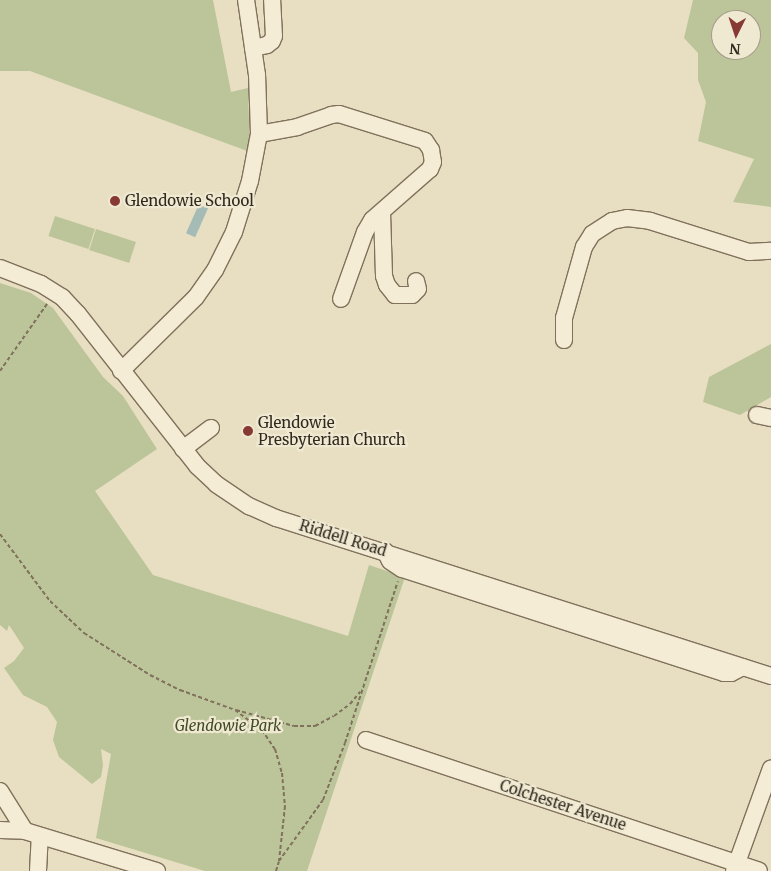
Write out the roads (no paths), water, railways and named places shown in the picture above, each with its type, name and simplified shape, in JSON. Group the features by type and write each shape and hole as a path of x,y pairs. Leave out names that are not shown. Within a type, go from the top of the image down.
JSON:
{"street":[{"path":"121,371 178,318 196,297 215,270 234,232 250,181 259,134 259,108 246,0"},
{"path":"253,48 267,45 274,36 272,0"},
{"path":"259,134 297,127 339,114 425,142 431,150 433,162 430,169 372,220 365,232 341,299"},
{"path":"382,212 384,276 386,284 395,295 412,295 418,289 416,281"},
{"path":"564,340 564,318 584,247 592,234 612,221 627,218 650,221 749,252 771,251"},
{"name":"Riddell Road","path":"0,268 41,284 62,297 78,314 183,449 216,484 249,506 276,518 385,551 771,676"},
{"path":"183,449 211,428"},
{"path":"385,551 390,561 402,569 724,674 743,667"},
{"name":"Colchester Avenue","path":"366,740 735,867 759,871"},
{"path":"735,867 771,768"},
{"path":"0,791 33,834 38,871"},
{"path":"0,830 33,834 157,871"}],"water":[{"path":"199,204 208,208 195,237 186,233"}],"place":[{"name":"Glendowie School","path":"115,201"},
{"name":"Glendowie Presbyterian Church","path":"248,431"}],"park label":[{"name":"Glendowie Park","path":"228,726"}]}
